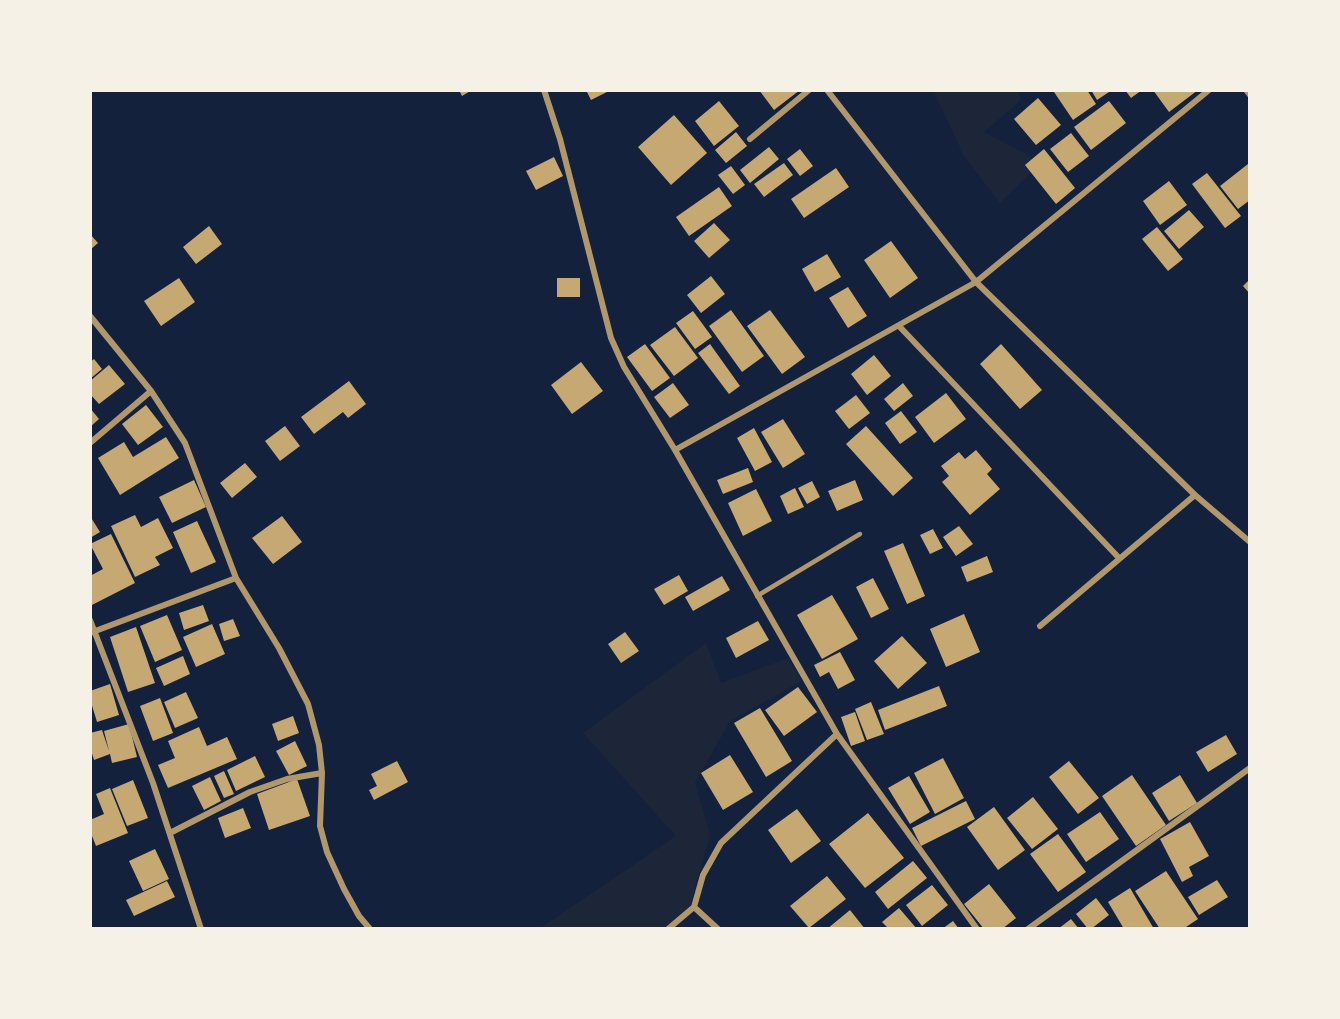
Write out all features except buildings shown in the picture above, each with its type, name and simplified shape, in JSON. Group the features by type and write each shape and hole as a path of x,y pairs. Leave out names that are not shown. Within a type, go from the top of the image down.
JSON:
{"street":[{"path":"544,90 560,139 611,338 624,367 675,450 837,734 977,929"},
{"path":"750,139 808,90"},
{"path":"827,90 976,282 1195,495 1250,542"},
{"path":"675,450 976,282 1209,90"},
{"path":"1246,90 1250,95"},
{"path":"90,316 151,391 185,442 236,578 279,648 308,704 319,745 322,773 320,826 327,852 359,916 370,929"},
{"path":"899,326 1119,558"},
{"path":"90,443 151,391"},
{"path":"1040,626 1195,495"},
{"path":"92,632 236,578"},
{"path":"90,621 92,632 153,783 201,929"},
{"path":"668,929 694,907 703,875 721,843 837,734"},
{"path":"1028,929 1250,768"},
{"path":"170,834 250,792 287,779 322,773"},
{"path":"694,907 718,929"}],"lane":[{"path":"757,596 860,534"}],"shaded area":[{"path":"933,90 1017,90 1021,100 984,132 1042,162 1000,203 964,156"},
{"path":"706,643 721,683 788,658 802,681 730,721 695,783 710,835 690,906 663,929 539,929 676,836 583,733"}]}
